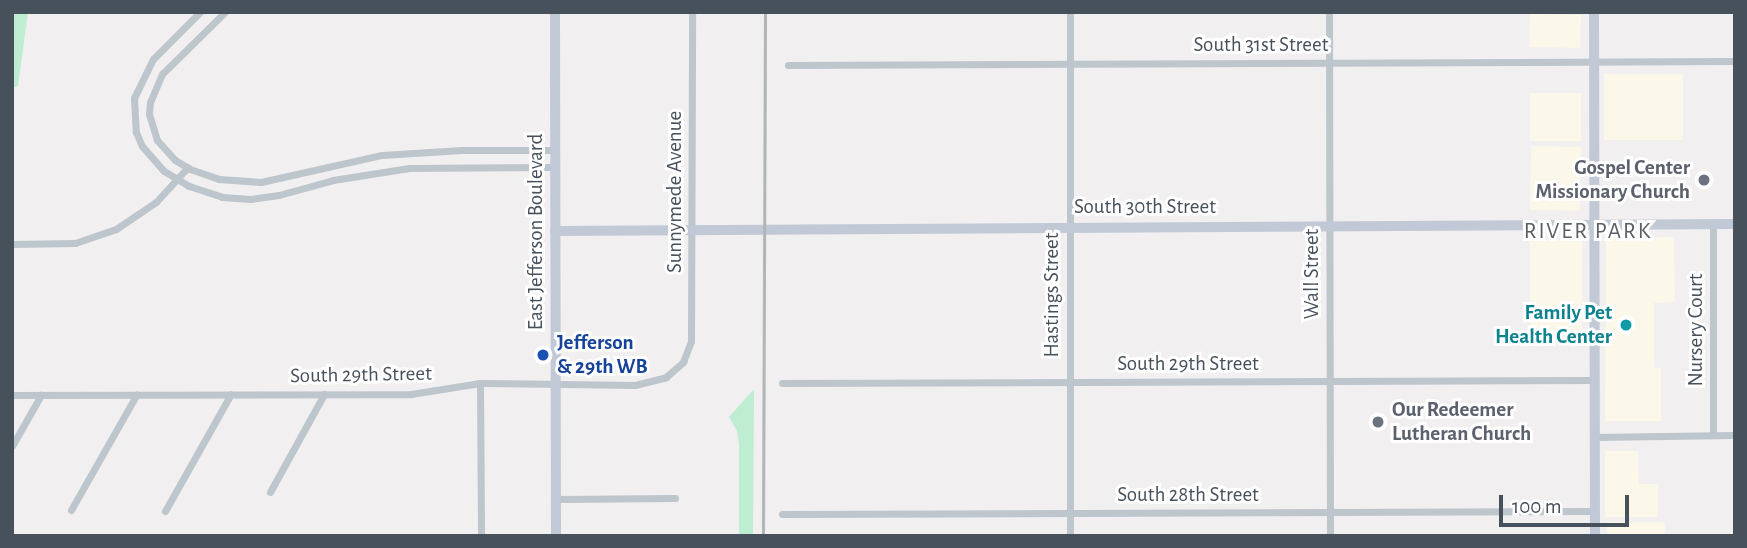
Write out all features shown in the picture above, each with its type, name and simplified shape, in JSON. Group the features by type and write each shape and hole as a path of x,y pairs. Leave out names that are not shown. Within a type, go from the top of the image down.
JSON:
{"street":[{"path":"200,12 153,59 134,98 136,132 142,146 151,159 177,180 222,197 250,199 279,195 333,180 410,168 555,167"},
{"path":"225,12 162,74 152,93 149,114 157,140 169,155 188,167 219,179 261,182 382,155 462,150 555,150"},
{"name":"East Jefferson Boulevard","path":"555,12 556,536"},
{"name":"Sunnymede Avenue","path":"677,369 691,341 691,12"},
{"name":"Hastings Street","path":"1070,12 1070,536"},
{"name":"Wall Street","path":"1329,12 1330,536"},
{"path":"1594,12 1595,536"},
{"name":"South 31st Street","path":"788,65 1735,61"},
{"path":"12,244 75,243 104,234 144,212 188,167"},
{"name":"Nursery Court","path":"1713,224 1713,435"},
{"name":"South 30th Street","path":"555,230 1735,224"},
{"name":"South 29th Street","path":"12,395 424,394 480,383 651,383 677,369"},
{"name":"South 29th Street","path":"782,383 1594,380"},
{"path":"480,383 481,536"},
{"path":"71,510 137,394"},
{"path":"165,511 231,394"},
{"path":"270,492 324,394"},
{"path":"12,446 41,395"},
{"path":"1595,437 1735,435"},
{"path":"556,499 675,498"},
{"name":"South 28th Street","path":"782,514 1595,511"}],"shaded area":[{"path":"1530,14 1581,15 1580,48 1529,47"},
{"path":"1604,74 1683,74 1683,140 1604,140"},
{"path":"1530,93 1581,93 1581,141 1530,141"},
{"path":"1531,146 1581,147 1580,211 1530,210"},
{"path":"1674,237 1675,302 1654,303 1654,367 1661,368 1661,421 1605,421 1606,238"},
{"path":"1530,240 1582,240 1582,313 1530,313"},
{"path":"1530,317 1582,317 1582,335 1530,335"},
{"path":"1605,451 1638,451 1639,484 1658,484 1658,517 1605,517"},
{"path":"1607,522 1665,522 1665,536 1607,536"}],"green space":[{"path":"12,12 28,12 18,86 12,88"},
{"path":"754,389 753,536 739,536 739,444 737,431 729,417"}],"railway":[{"path":"763,536 765,12"}],"place":[{"name":"Gospel Center Missionary Church","path":"1704,180"},
{"name":"Family Pet Health Center","path":"1626,325"},
{"name":"Jefferson & 29th WB","path":"543,355"},
{"name":"Our Redeemer Lutheran Church","path":"1378,422"}],"district":[{"name":"RIVER PARK","path":"1588,232"}]}
